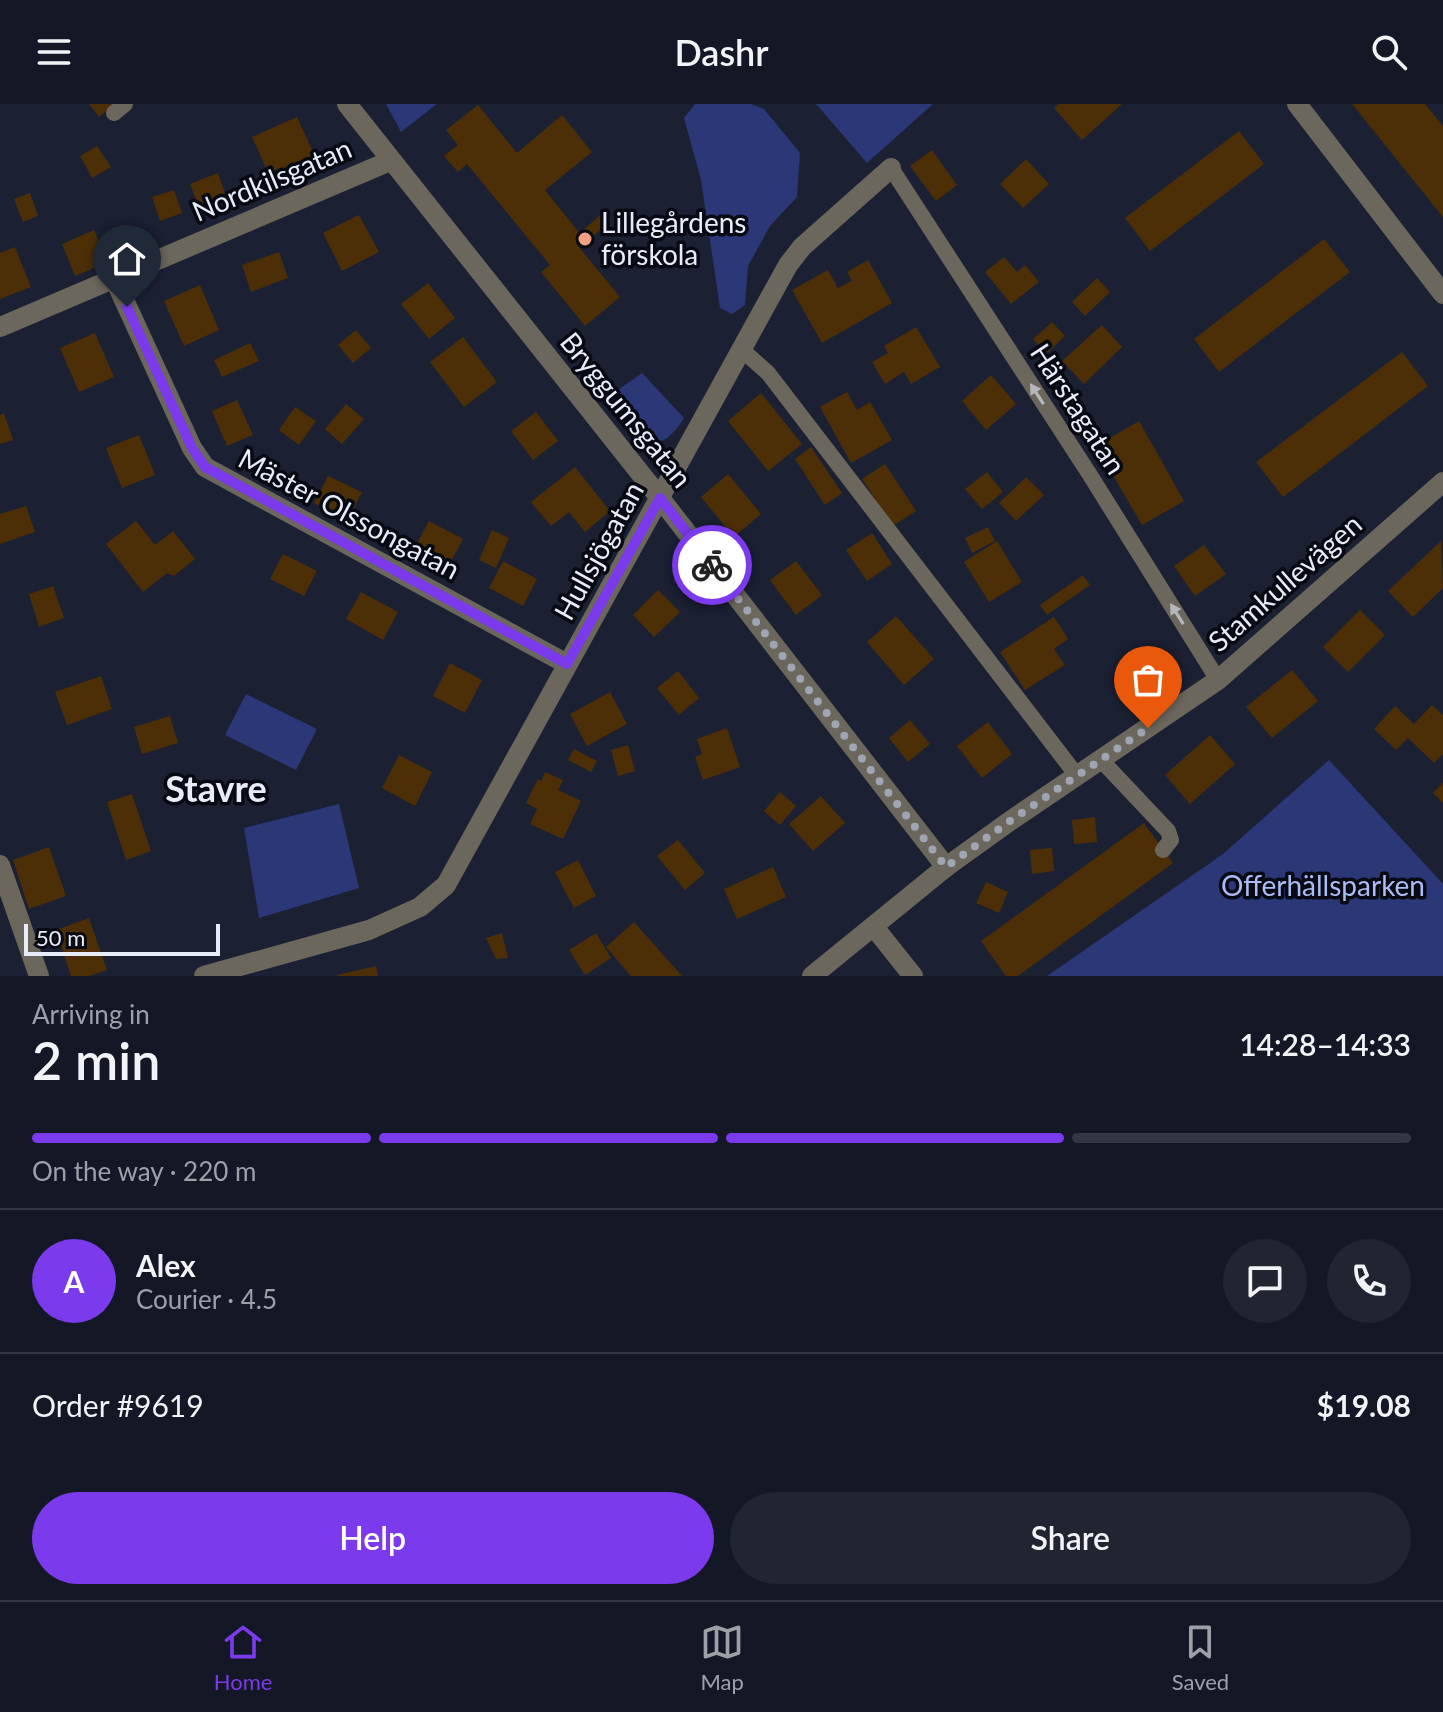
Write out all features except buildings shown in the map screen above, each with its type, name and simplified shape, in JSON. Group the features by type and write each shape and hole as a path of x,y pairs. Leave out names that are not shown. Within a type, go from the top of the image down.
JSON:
{"street":[{"name":"Bryggumsgatan","path":"347,104 660,498 946,867"},
{"path":"1297,104 1443,294"},
{"name":"Nordkilsgatan","path":"0,327 390,161"},
{"name":"Hullsjögatan","path":"204,976 369,930 420,907 446,885 795,256 891,168"},
{"name":"Mäster Olssongatan","path":"114,278 192,448 205,467 567,664"},
{"name":"Stamkullevägen","path":"812,976 946,867 1218,680 1443,482"},
{"path":"0,865 39,976"},
{"path":"874,927 913,976"}],"lane":[{"name":"Härstagatan","path":"891,168 1090,475 1218,680"},
{"path":"741,349 768,373 1078,777"},
{"path":"1102,761 1168,831 1171,840 1163,850"}],"green space":[{"path":"386,104 437,104 401,132"},
{"path":"695,104 751,104 764,109 800,153 797,197 770,226 748,266 745,305 732,314 720,308 701,180 684,118"},
{"path":"816,104 933,104 867,163"},
{"path":"642,373 684,418 673,433 662,441 651,443 632,433 605,399"},
{"path":"246,694 317,729 296,770 225,735"},
{"name":"Offerhällsparken","path":"1329,760 1443,884 1443,976 1047,976 1223,854"},
{"path":"339,804 359,888 259,918 244,828"}],"way so far":[{"path":"712,565 946,867 1148,728"}],"place":[{"name":"Lillegårdens förskola","path":"585,239"}],"district":[{"name":"Stavre","path":"216,789"}],"route":[{"path":"127,307 192,448 205,467 567,664 660,498 712,565"}]}
